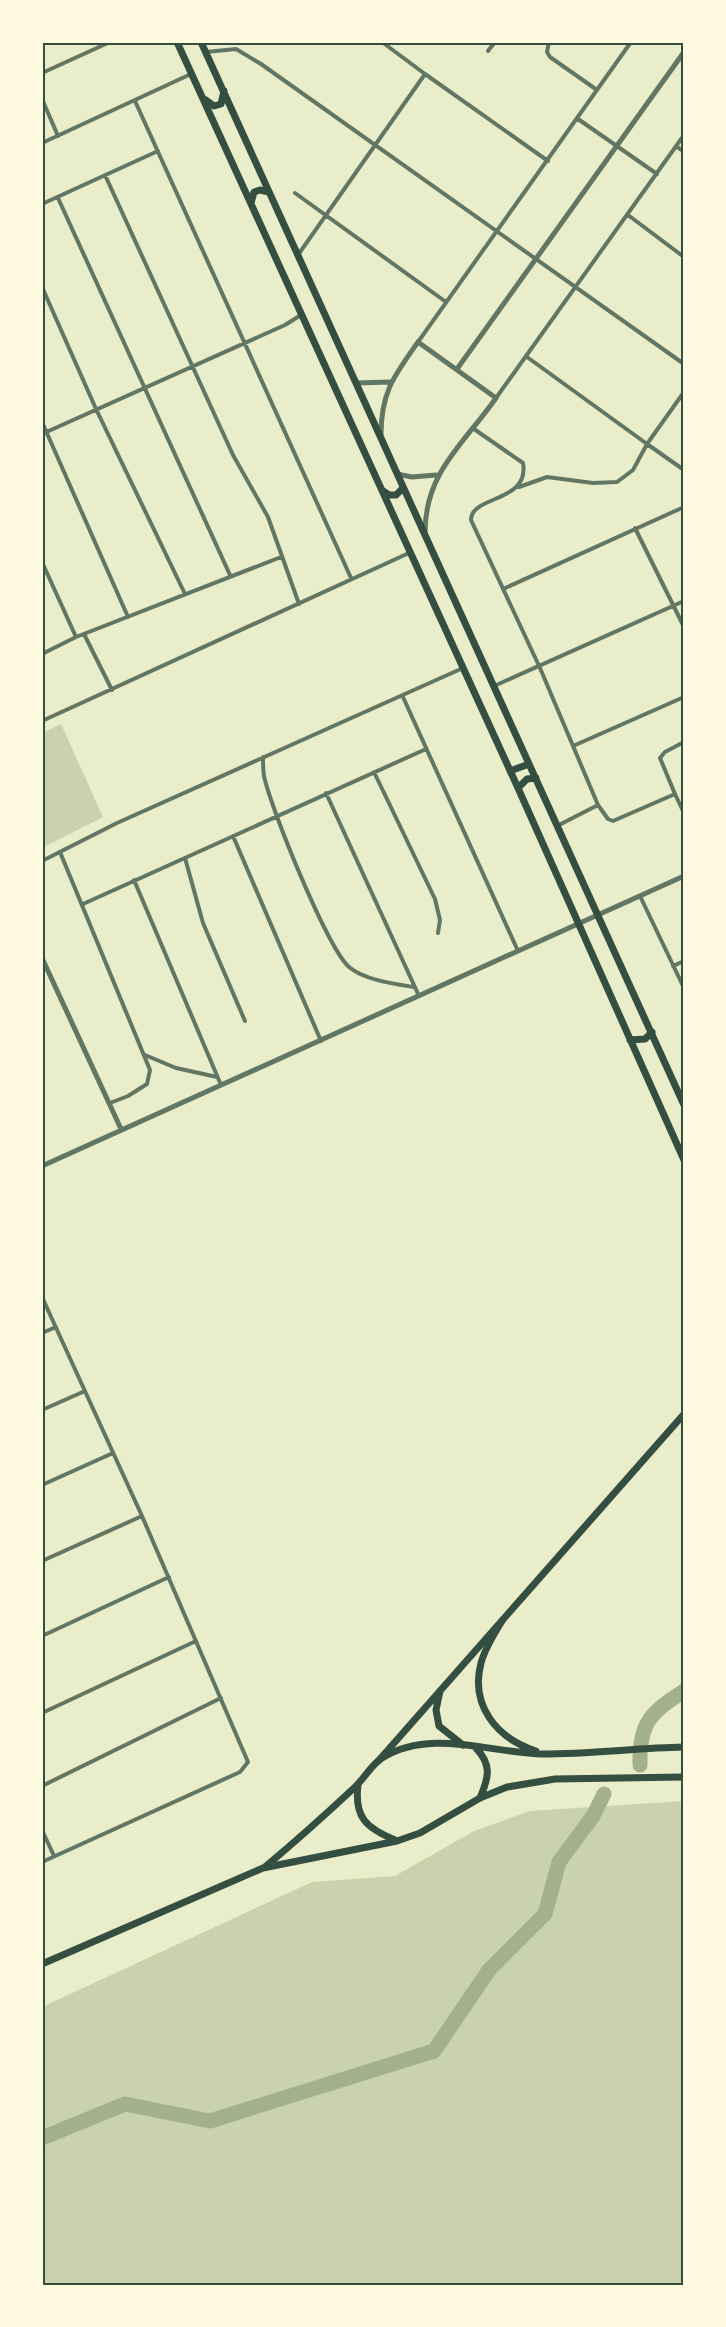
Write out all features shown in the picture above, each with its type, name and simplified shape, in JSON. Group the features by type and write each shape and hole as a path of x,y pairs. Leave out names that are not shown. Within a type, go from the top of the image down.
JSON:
{"main road":[{"path":"177,42 518,788 684,1160"},
{"path":"201,42 684,1106"},
{"path":"204,98 218,105 222,103 224,91"},
{"path":"251,206 251,197 254,192 260,190 269,192"},
{"path":"381,489 388,495 396,495 403,488"},
{"path":"510,771 529,764"},
{"path":"518,788 527,779 536,778"},
{"path":"630,1040 645,1039 652,1032"},
{"path":"263,1868 313,1827 358,1785 684,1414"},
{"path":"502,1621 481,1662 478,1685 480,1700 488,1718 504,1735 526,1748 544,1754"},
{"path":"440,1690 436,1710 439,1726 463,1744"},
{"path":"380,1759 402,1748 423,1743 463,1744 476,1748 544,1754 684,1746"},
{"path":"476,1748 485,1758 489,1768 489,1779 480,1798"},
{"path":"42,1964 263,1868 397,1841 420,1833 445,1821 480,1798 507,1787 555,1779 684,1777"},
{"path":"358,1785 356,1800 359,1813 366,1823 378,1833 397,1841"}],"street":[{"path":"42,73 110,42"},
{"path":"382,42 548,161"},
{"path":"488,51 495,42"},
{"path":"549,42 547,52 550,57 597,90"},
{"path":"382,441 383,406 390,382 631,42"},
{"path":"206,52 240,50 684,364"},
{"path":"457,369 684,52"},
{"path":"42,143 193,73"},
{"path":"298,256 325,214 425,75"},
{"path":"42,99 58,136"},
{"path":"135,101 351,578"},
{"path":"578,119 657,174"},
{"path":"424,534 427,501 436,475 474,429 527,357 684,135"},
{"path":"676,146 684,152"},
{"path":"42,204 158,151"},
{"path":"105,175 233,455 268,517 298,604"},
{"path":"295,193 446,302"},
{"path":"58,198 230,575"},
{"path":"628,216 684,257"},
{"path":"42,287 96,409 185,594"},
{"path":"44,433 246,343 301,315"},
{"path":"418,342 496,398"},
{"path":"527,357 684,470"},
{"path":"357,383 390,382"},
{"path":"675,794 613,821 608,819 598,805 540,668 470,516 475,510 518,488 547,477 593,483 617,482 633,470 647,444 684,392"},
{"path":"42,422 44,433 128,616"},
{"path":"474,429 523,463 522,478 518,488"},
{"path":"397,474 412,477 436,475"},
{"path":"503,589 684,507"},
{"path":"635,528 684,627"},
{"path":"42,722 351,578 410,553"},
{"path":"42,654 76,637 281,557"},
{"path":"42,562 76,637"},
{"path":"494,686 540,668 684,601"},
{"path":"84,634 112,690"},
{"path":"42,861 263,757 403,697 463,668"},
{"path":"403,697 518,951"},
{"path":"573,746 684,697"},
{"path":"684,742 665,752 660,758 684,813"},
{"path":"84,904 426,749"},
{"path":"263,757 264,774 297,864 342,960 357,973 414,987"},
{"path":"374,772 435,899 440,920 438,933"},
{"path":"326,793 419,997"},
{"path":"557,826 598,805"},
{"path":"233,836 321,1041"},
{"path":"60,852 84,904 150,1070 147,1084 128,1096 110,1103"},
{"path":"185,858 203,923 245,1021"},
{"path":"42,1166 684,876"},
{"path":"134,880 221,1086"},
{"path":"640,896 684,988"},
{"path":"42,958 121,1129"},
{"path":"673,966 684,961"},
{"path":"144,1055 176,1068 217,1077"},
{"path":"42,1297 142,1516 247,1755 245,1767 240,1772 42,1862"},
{"path":"42,1333 56,1327"},
{"path":"42,1410 85,1390"},
{"path":"42,1485 113,1453"},
{"path":"42,1561 142,1516"},
{"path":"42,1636 169,1577"},
{"path":"42,1713 196,1641"},
{"path":"42,1786 221,1698"},
{"path":"42,1830 54,1856"}],"green space":[{"path":"61,724 103,817 42,848 42,733"},
{"path":"684,1801 684,2285 42,2285 42,2007 312,1882 395,1876 474,1831 530,1811"}],"waterway":[{"path":"640,1765 642,1739 649,1720 663,1706 684,1691"},
{"path":"42,2138 125,2104 210,2121 434,2051 489,1970 545,1914 559,1862 593,1816 604,1794"}]}
